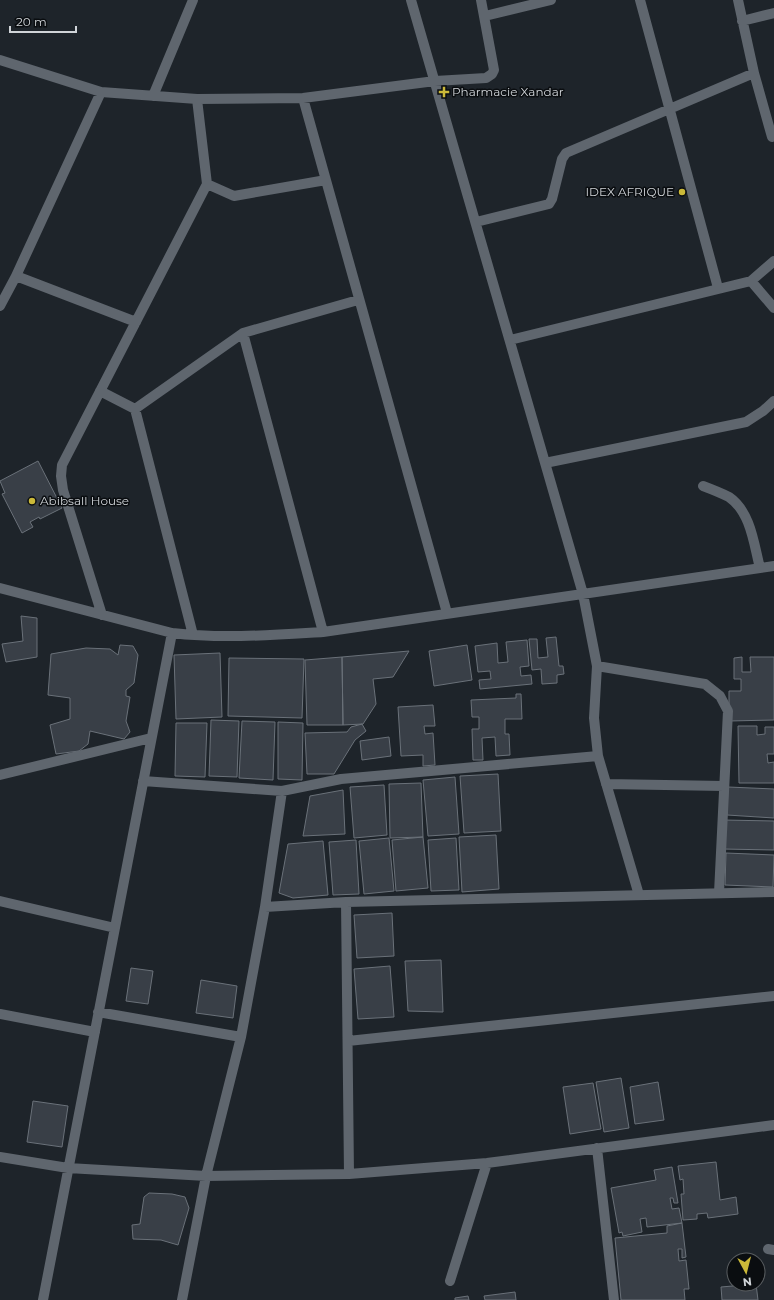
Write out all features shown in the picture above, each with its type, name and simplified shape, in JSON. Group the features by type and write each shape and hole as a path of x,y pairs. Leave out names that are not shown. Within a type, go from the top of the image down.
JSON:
{"street":[{"path":"153,96 193,0"},
{"path":"411,0 583,594 597,666 594,718 598,756 639,895"},
{"path":"0,60 101,92 197,99 303,98 435,81 486,78 492,74 494,70 481,0"},
{"path":"485,16 551,0"},
{"path":"640,0 718,288"},
{"path":"738,0 754,73 772,137"},
{"path":"742,21 774,13"},
{"path":"476,222 549,204 552,200 562,159 566,153 754,73"},
{"path":"0,306 16,276 101,92"},
{"path":"303,98 358,300 447,612"},
{"path":"102,615 63,490 61,476 62,465 207,184 197,99"},
{"path":"207,184 234,196 326,180"},
{"path":"510,340 718,288 752,281 774,262"},
{"path":"16,276 136,322"},
{"path":"752,281 774,308"},
{"path":"134,409 243,334 358,300"},
{"path":"243,334 323,632"},
{"path":"100,391 134,409 193,635"},
{"path":"545,463 746,422 763,411 774,401"},
{"path":"703,486 730,498 742,511 750,530 760,568"},
{"path":"0,588 172,633 193,635 263,636 323,632 447,612 774,566"},
{"path":"43,1300 172,633"},
{"path":"597,666 705,684 720,696 728,711 719,893"},
{"path":"0,775 151,738"},
{"path":"143,781 282,791 341,779 598,756"},
{"path":"606,784 724,786"},
{"path":"182,1300 206,1176 241,1038 265,907 282,791"},
{"path":"265,907 346,902 774,892"},
{"path":"0,902 115,928"},
{"path":"346,902 350,1174"},
{"path":"348,1040 774,996"},
{"path":"98,1012 241,1038"},
{"path":"0,1014 95,1032"},
{"path":"0,1157 68,1168 206,1176 350,1174 487,1163 774,1124"},
{"path":"597,1148 614,1300"},
{"path":"450,1281 487,1163"}],"building":[{"name":"Abibsall House","path":"38,461 62,508 40,519 39,517 30,522 33,527 22,533 2,494 5,493 0,481"},
{"path":"21,616 37,618 37,657 6,662 2,644 23,641"},
{"path":"556,637 559,666 563,666 564,674 557,675 557,683 542,684 541,669 532,670 529,639 537,639 538,658 548,657 546,638"},
{"path":"527,640 529,666 520,667 521,676 531,675 532,684 480,689 479,680 491,679 490,671 478,672 475,646 497,643 498,663 508,662 506,642"},
{"path":"120,645 133,646 138,655 134,683 126,690 126,696 130,697 126,721 130,732 124,739 90,731 88,744 79,751 56,754 50,725 70,719 70,698 48,695 51,654 86,648 110,649 118,655"},
{"path":"467,645 472,680 434,686 429,651"},
{"path":"409,651 393,677 373,679 376,704 363,724 343,725 342,657"},
{"path":"220,653 222,717 176,719 174,655"},
{"path":"342,657 343,725 307,725 305,660"},
{"path":"742,657 742,672 751,672 750,657 774,657 774,720 729,721 729,691 741,691 741,679 734,679 734,658"},
{"path":"229,658 304,659 302,718 228,716"},
{"path":"516,694 521,694 522,719 505,719 505,734 509,734 510,755 496,756 495,737 482,738 483,760 473,760 472,729 479,729 479,717 472,717 471,700 516,698"},
{"path":"433,705 435,726 424,726 425,734 433,733 435,765 423,766 423,755 401,756 398,707"},
{"path":"211,720 239,721 237,777 209,776"},
{"path":"242,721 275,722 273,780 239,778"},
{"path":"278,722 303,723 302,780 278,779"},
{"path":"176,723 207,723 205,777 175,776"},
{"path":"362,724 366,731 355,740 334,774 307,774 305,733 347,732 351,727"},
{"path":"738,726 757,726 757,735 765,734 765,727 774,727 774,754 767,754 768,763 774,762 774,783 739,783"},
{"path":"389,737 391,756 362,760 360,741"},
{"path":"498,774 501,831 464,833 460,776"},
{"path":"455,777 459,834 428,836 423,780"},
{"path":"421,783 423,837 390,838 389,784"},
{"path":"384,785 387,835 354,838 350,787"},
{"path":"728,787 774,789 774,818 727,815"},
{"path":"343,790 345,834 303,836 310,796"},
{"path":"723,820 774,821 774,850 722,849"},
{"path":"496,835 499,889 462,892 459,837"},
{"path":"423,837 428,888 396,891 392,840"},
{"path":"389,838 394,891 364,894 359,841"},
{"path":"456,838 459,890 431,891 428,840"},
{"path":"356,840 359,894 333,895 329,842"},
{"path":"323,841 328,895 293,898 279,893 288,844"},
{"path":"726,853 774,855 773,887 725,885"},
{"path":"392,913 394,956 357,958 354,915"},
{"path":"441,960 443,1012 408,1011 405,961"},
{"path":"390,966 394,1017 358,1019 354,969"},
{"path":"131,968 153,971 148,1004 126,1001"},
{"path":"201,980 237,986 233,1018 196,1013"},
{"path":"621,1078 629,1128 604,1132 596,1082"},
{"path":"658,1082 664,1120 635,1124 630,1087"},
{"path":"593,1083 601,1129 570,1134 563,1087"},
{"path":"33,1101 68,1106 62,1147 27,1142"},
{"path":"716,1162 720,1200 736,1197 738,1214 708,1218 707,1213 697,1214 697,1219 683,1220 681,1194 684,1194 683,1179 680,1180 678,1166"},
{"path":"672,1167 678,1203 674,1203 673,1198 670,1198 672,1209 679,1208 682,1223 647,1227 646,1218 640,1219 642,1232 623,1236 622,1232 619,1233 611,1188 656,1180 654,1170"},
{"path":"149,1193 172,1194 185,1197 189,1208 178,1245 161,1240 133,1239 132,1225 140,1224 144,1197"},
{"path":"682,1223 686,1257 682,1258 682,1249 678,1249 679,1261 686,1260 689,1289 684,1289 685,1300 621,1300 615,1238 667,1233 667,1226"},
{"path":"721,1287 726,1287 726,1292 757,1292 758,1300 722,1300"},
{"path":"515,1292 516,1300 485,1300 484,1296"},
{"path":"468,1296 469,1300 455,1300 455,1298"}],"place":[{"name":"Pharmacie Xandar","path":"444,92"},
{"name":"IDEX AFRIQUE","path":"682,192"},
{"name":"Abibsall House","path":"32,501"}]}
